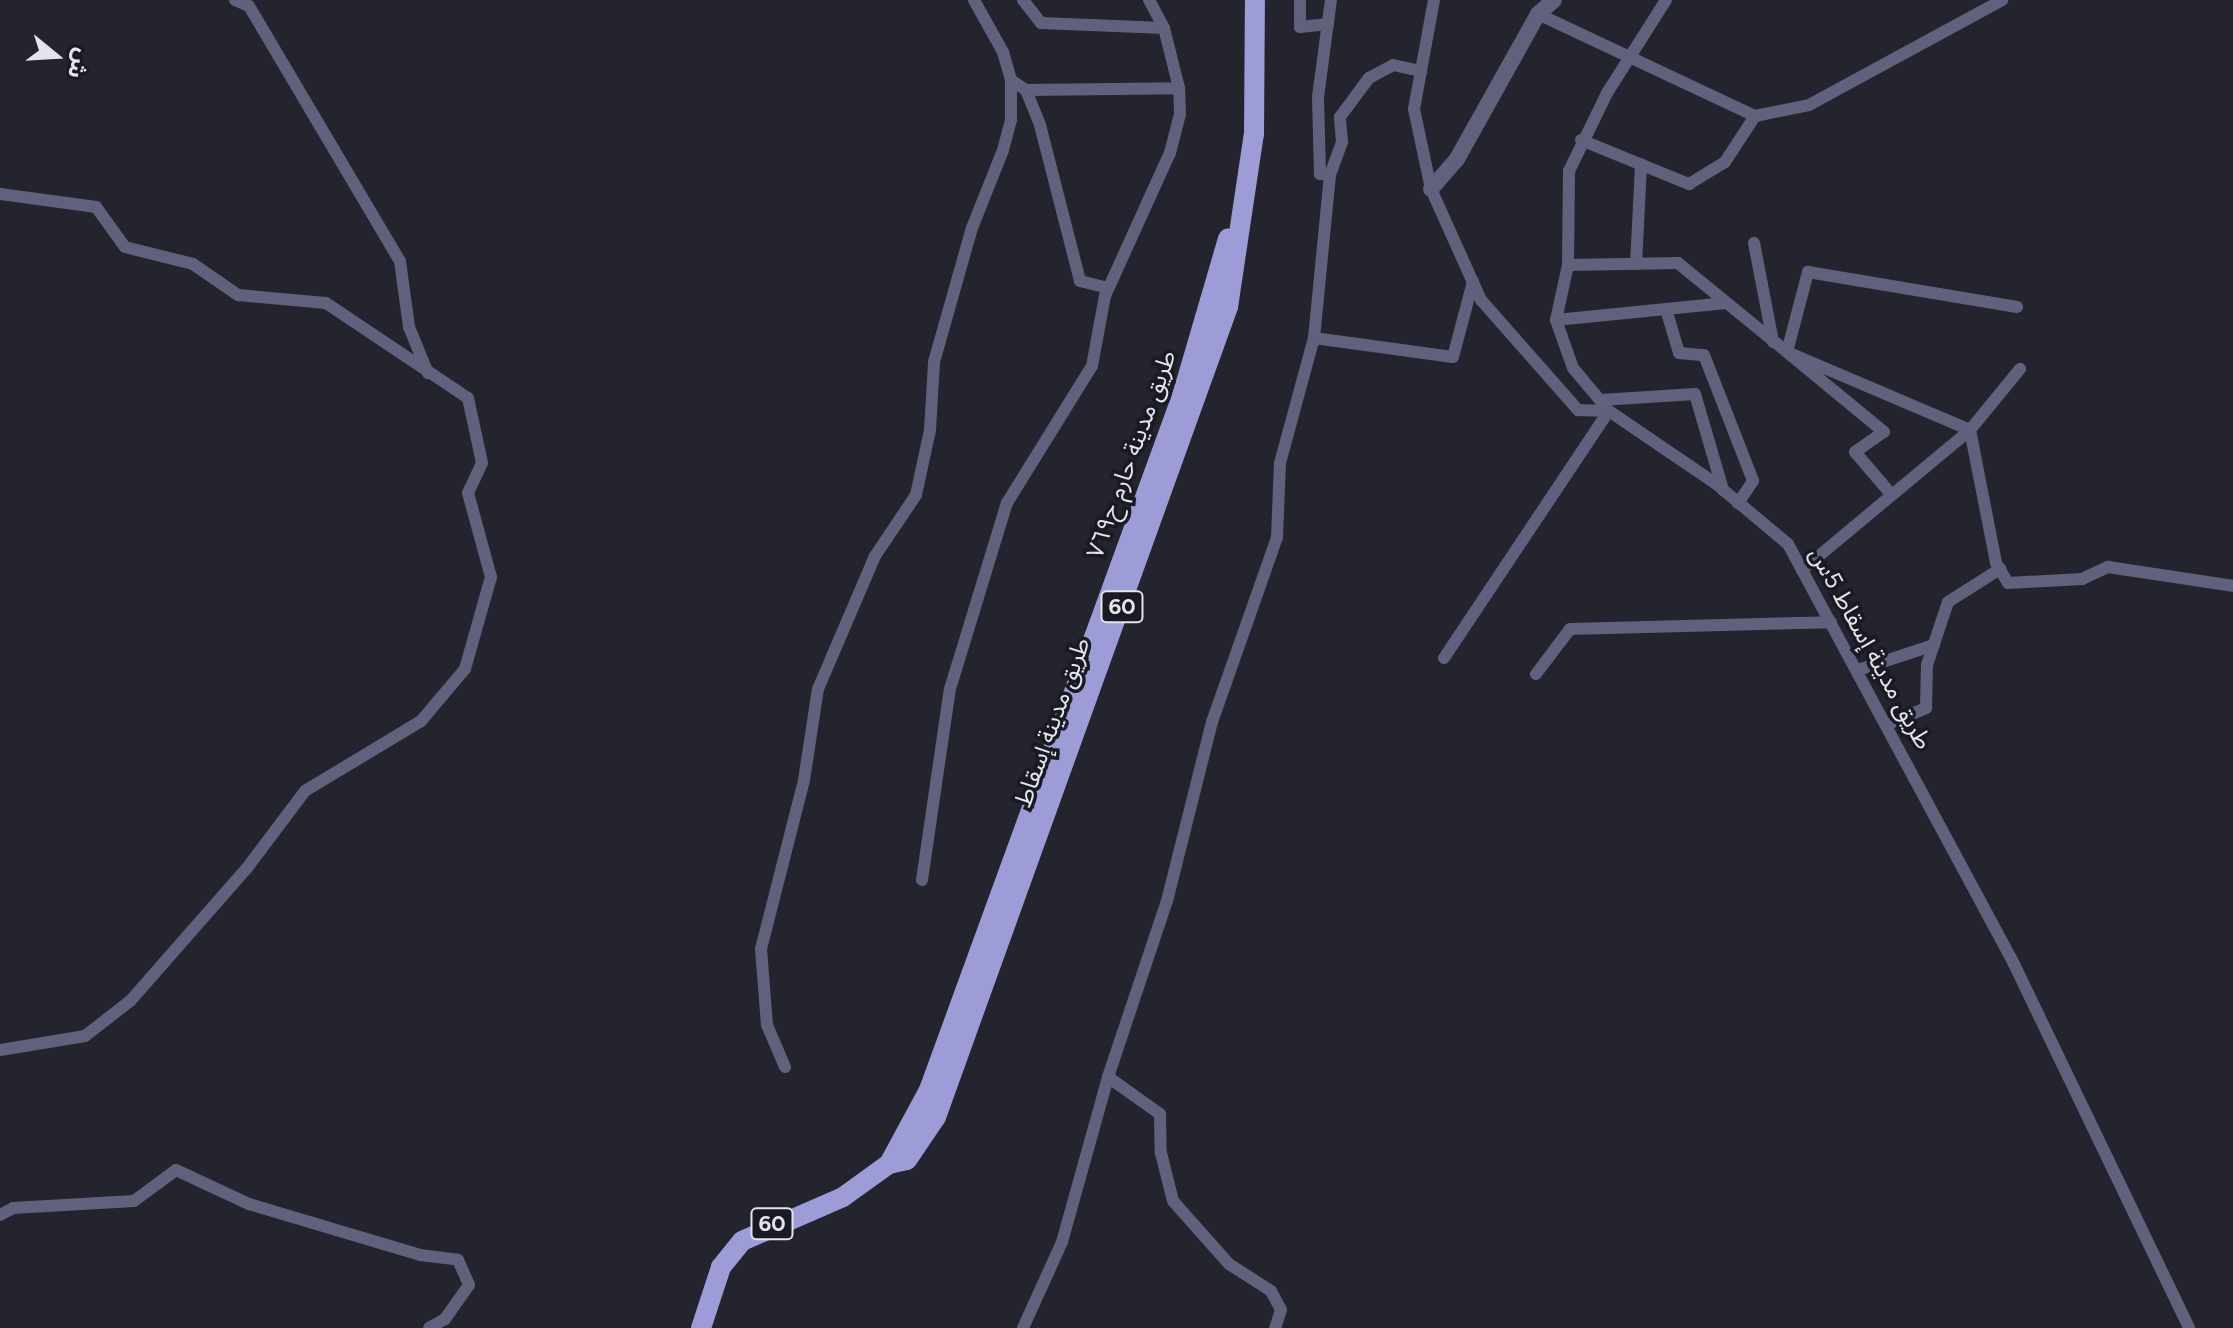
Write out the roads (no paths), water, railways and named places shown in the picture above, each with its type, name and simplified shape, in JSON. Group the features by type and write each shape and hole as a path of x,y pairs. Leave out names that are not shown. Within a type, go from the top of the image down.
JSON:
{"main road":[{"name":"طريق مدينة حارم ح٧٦٩","path":"701,1328 721,1267 742,1241 843,1197 889,1164 929,1090 1182,396 1226,251 1246,139 1255,6"}],"street":[{"path":"235,0 249,6 400,261 409,327 428,373"},
{"path":"785,1067 767,1025 761,949 789,851 818,689 875,556 916,495 930,430 934,362 972,228 1003,150 1011,120 1011,80 1003,52 974,0"},
{"path":"1023,0 1041,23 1164,28"},
{"path":"922,880 950,689 1007,503 1092,366 1108,288 1170,153 1180,114 1179,88 1164,28 1149,0"},
{"path":"1300,0 1300,27 1328,24"},
{"path":"1330,175 1320,174 1318,97 1331,0"},
{"name":"طريق مدينة إسقاط 5س","path":"1434,0 1414,109 1431,189 1481,300 1578,410 1609,411 1723,490 1788,544 1888,724 2014,964 2189,1328"},
{"path":"1431,189 1457,159 1538,14 1554,0"},
{"path":"1444,658 1609,411 1573,368 1556,320 1568,265 1569,171 1581,140 1666,0"},
{"path":"1538,14 1632,55 1755,116 1809,105 2002,0"},
{"path":"1023,1328 1062,1242 1108,1077 1167,901 1212,722 1277,537 1280,463 1314,338 1330,175 1342,142 1340,117 1369,78 1393,65 1421,71"},
{"path":"1011,80 1026,90 1179,88"},
{"path":"1026,90 1080,281 1108,288"},
{"path":"1581,140 1689,184 1725,162 1755,116"},
{"path":"1636,264 1641,164"},
{"path":"0,194 96,207 125,247 193,264 238,295 326,303 468,398 482,463 468,493 491,577 465,669 421,721 305,791 247,868 130,1001 85,1036 0,1050"},
{"path":"1754,243 1773,342"},
{"path":"1568,265 1678,263 1884,432 1855,452 1891,494"},
{"path":"1787,352 1808,272 2017,307"},
{"path":"1314,338 1453,357 1473,282"},
{"path":"1556,320 1726,303"},
{"path":"1666,309 1679,353 1704,355 1753,481 1738,503"},
{"path":"1787,352 1970,430"},
{"path":"1802,570 1970,430 2020,369"},
{"path":"1601,400 1695,394 1723,490"},
{"path":"1970,430 2000,569 2008,583 2082,579 2108,567 2233,586"},
{"path":"1888,724 1926,708 1927,665 1948,602 2000,569"},
{"path":"1536,674 1570,629 1831,622"},
{"path":"1858,670 1934,645"},
{"path":"1108,1077 1160,1114 1161,1153 1173,1201 1229,1264 1271,1291 1281,1310 1275,1328"},
{"path":"0,1215 13,1208 134,1201 176,1170 249,1204 420,1255 458,1260 469,1285 445,1319 429,1328"}]}
